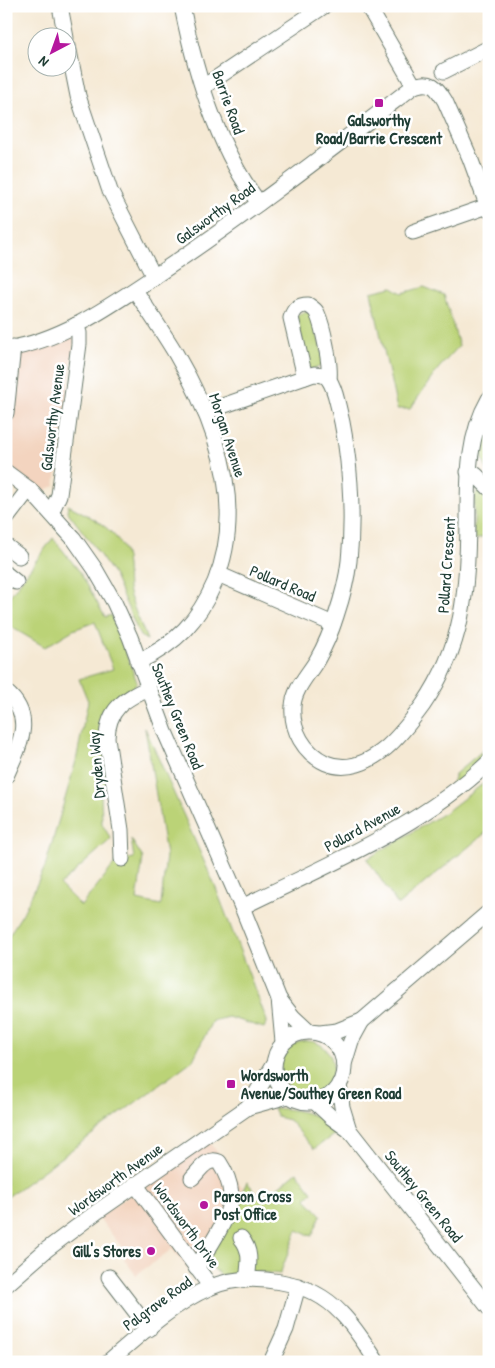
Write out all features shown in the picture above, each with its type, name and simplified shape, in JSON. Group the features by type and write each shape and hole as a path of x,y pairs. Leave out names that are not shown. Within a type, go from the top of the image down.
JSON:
{"street":[{"path":"60,6 64,28"},
{"name":"Barrie Road","path":"182,6 191,47 219,130 240,174 259,203"},
{"path":"203,87 324,6"},
{"path":"368,6 414,86 422,84 431,85 440,93 470,158 488,208 412,232"},
{"path":"444,71 489,48"},
{"path":"74,78 78,96 110,191 154,277"},
{"name":"Galsworthy Road","path":"10,348 44,339 76,325 135,290 259,203 414,86"},
{"name":"Morgan Avenue","path":"135,290 176,353 205,412 218,450 227,487 229,517 226,548 208,599 193,621 175,639 159,652 138,662"},
{"name":"Pollard Crescent","path":"305,377 291,318 296,308 302,305 308,305 317,313 327,353 330,370 329,379 334,389 341,416 347,453 351,523 349,563 342,598 328,640 297,692 293,704 293,717 302,743 312,754 334,766 362,763 378,755 394,741 412,720 435,687 451,653 459,626 465,585 468,472 473,439 480,413 489,399"},
{"name":"Galsworthy Avenue","path":"51,513 59,495 79,344 79,333 76,325"},
{"path":"6,413 10,348"},
{"path":"205,412 314,374 321,374 329,379"},
{"name":"Southey Green Road","path":"6,472 29,490 74,540 95,569 114,602 193,800 242,907 279,999 284,1042"},
{"path":"468,472 476,475 489,488"},
{"path":"6,519 29,490"},
{"path":"6,546 19,556"},
{"name":"Pollard Road","path":"218,574 333,624"},
{"name":"Dryden Way","path":"122,859 121,830 107,738 108,727 121,703 148,688"},
{"path":"6,692 19,705 23,732 6,776"},
{"name":"Pollard Avenue","path":"242,907 332,864 414,818 458,789 489,762"},
{"path":"362,1021 351,1042 340,1084 333,1092 315,1102 303,1102 288,1096 280,1088 274,1077 273,1065 278,1049 284,1042 299,1032 337,1031 362,1021 489,912"},
{"name":"Southey Green Road","path":"279,999 293,1017 314,1032"},
{"path":"314,1032 329,1038 337,1045 342,1054 344,1064"},
{"name":"Wordsworth Avenue","path":"248,1107 273,1065"},
{"name":"Southey Green Road","path":"340,1084 342,1107 349,1130"},
{"name":"Wordsworth Avenue","path":"6,1284 135,1184 248,1107 288,1096"},
{"name":"Southey Green Road","path":"315,1102 349,1130 489,1308"},
{"path":"192,1178 208,1161 219,1162 225,1172 231,1194 230,1206 212,1245 196,1268"},
{"name":"Wordsworth Drive","path":"135,1184 211,1287"},
{"path":"242,1238 250,1254 247,1280"},
{"path":"109,1277 149,1329"},
{"name":"Palgrave Road","path":"110,1361 194,1295 211,1287 247,1280 274,1281 298,1286 319,1296 341,1312 377,1362"},
{"path":"271,1362 286,1329 298,1286"}],"shaded area":[{"path":"64,332 75,336 55,486 43,491 6,464 6,421 15,350"},
{"path":"209,1140 243,1188 209,1258 192,1274 172,1249 136,1275 124,1259 128,1255 98,1217"}],"green space":[{"path":"392,287 402,293 424,287 444,295 459,346 438,369 410,409 397,409 371,292"},
{"path":"307,311 312,316 324,359 322,365 313,370 308,368 297,315"},
{"path":"489,418 489,472 482,452"},
{"path":"479,490 484,493 489,503 489,535 473,540 475,494"},
{"path":"68,505 86,514 111,532 123,548 127,562 128,589 147,640 140,636 114,576 67,511"},
{"path":"53,538 80,572 105,617 111,615 137,682 109,710 108,780 101,789 102,824 111,839 60,885 81,906 117,861 134,858 131,839 143,858 137,900 161,905 166,855 145,728 215,886 267,1021 264,1028 228,1017 212,1021 193,1060 6,1198 6,940 23,913 45,867 76,761 88,701 79,679 113,669 95,622 73,630 45,647 6,624 6,601"},
{"path":"489,743 489,754 450,789 455,774"},
{"path":"489,779 489,830 398,905 367,859 446,812"},
{"path":"307,1041 317,1043 325,1049 331,1057 333,1067 331,1077 325,1085 317,1091 307,1093 297,1091 289,1085 283,1077 281,1067 283,1057 289,1049 297,1043"},
{"path":"273,1108 292,1110 316,1116 339,1131 314,1149 289,1120 277,1117"},
{"path":"297,1172 312,1192 306,1199 321,1215 312,1236 297,1230 280,1274 259,1272 221,1275 214,1269 209,1258 247,1182 262,1200"}],"place":[{"name":"Galsworthy Road/Barrie Crescent","path":"379,103"},
{"name":"Wordsworth Avenue/Southey Green Road","path":"231,1084"},
{"name":"Parson Cross Post Office","path":"204,1205"},
{"name":"Gill's Stores","path":"151,1251"}]}
